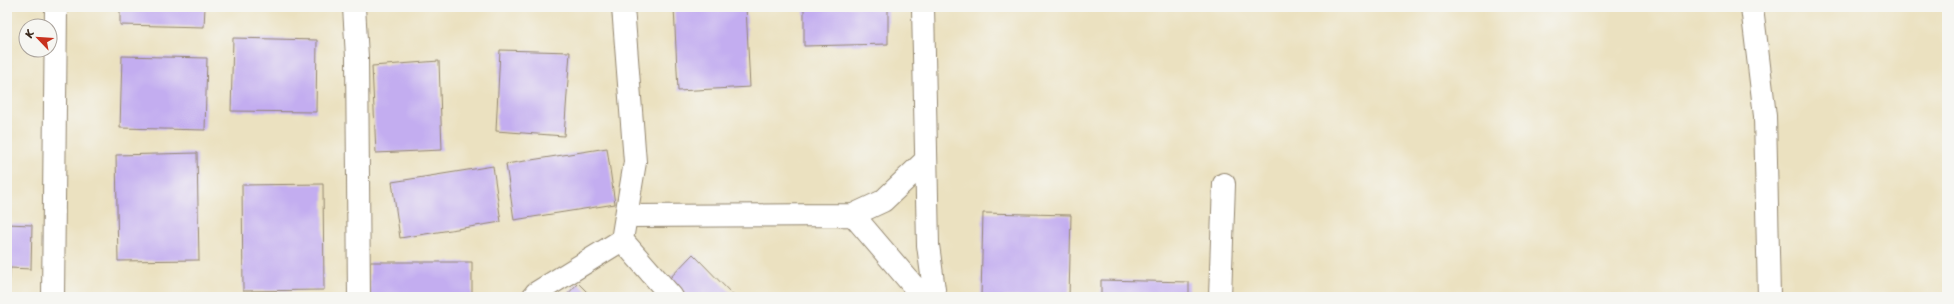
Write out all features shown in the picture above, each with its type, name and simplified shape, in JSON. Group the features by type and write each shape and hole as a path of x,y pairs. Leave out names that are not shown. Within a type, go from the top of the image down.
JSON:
{"street":[{"path":"53,297 56,7"},
{"path":"354,7 357,57 359,297"},
{"path":"533,297 536,293 622,240 635,162 622,7"},
{"path":"923,7 928,245 935,297"},
{"path":"1752,7 1765,116 1769,297"},
{"path":"627,216 853,215 883,201 926,160"},
{"path":"1220,297 1224,184"},
{"path":"853,215 923,297"},
{"path":"622,240 672,297"}],"building":[{"path":"120,7 205,7 204,27 120,25"},
{"path":"674,7 746,7 750,87 678,91"},
{"path":"804,7 888,7 888,44 804,46"},
{"path":"233,38 317,40 316,112 231,111"},
{"path":"500,50 570,52 564,136 496,131"},
{"path":"122,56 207,58 205,130 120,128"},
{"path":"439,61 442,150 376,153 372,66"},
{"path":"607,148 615,204 514,220 506,164"},
{"path":"197,153 199,260 118,261 116,155"},
{"path":"493,166 501,222 400,238 392,182"},
{"path":"323,184 324,290 243,291 242,185"},
{"path":"983,213 1071,215 1069,297 981,297"},
{"path":"7,224 32,225 31,269 10,268 9,297 7,297"},
{"path":"693,254 735,297 681,297 666,282"},
{"path":"370,262 472,262 472,297 370,297"},
{"path":"1101,280 1189,282 1189,297 1101,297"},
{"path":"578,283 592,297 565,297"}]}
